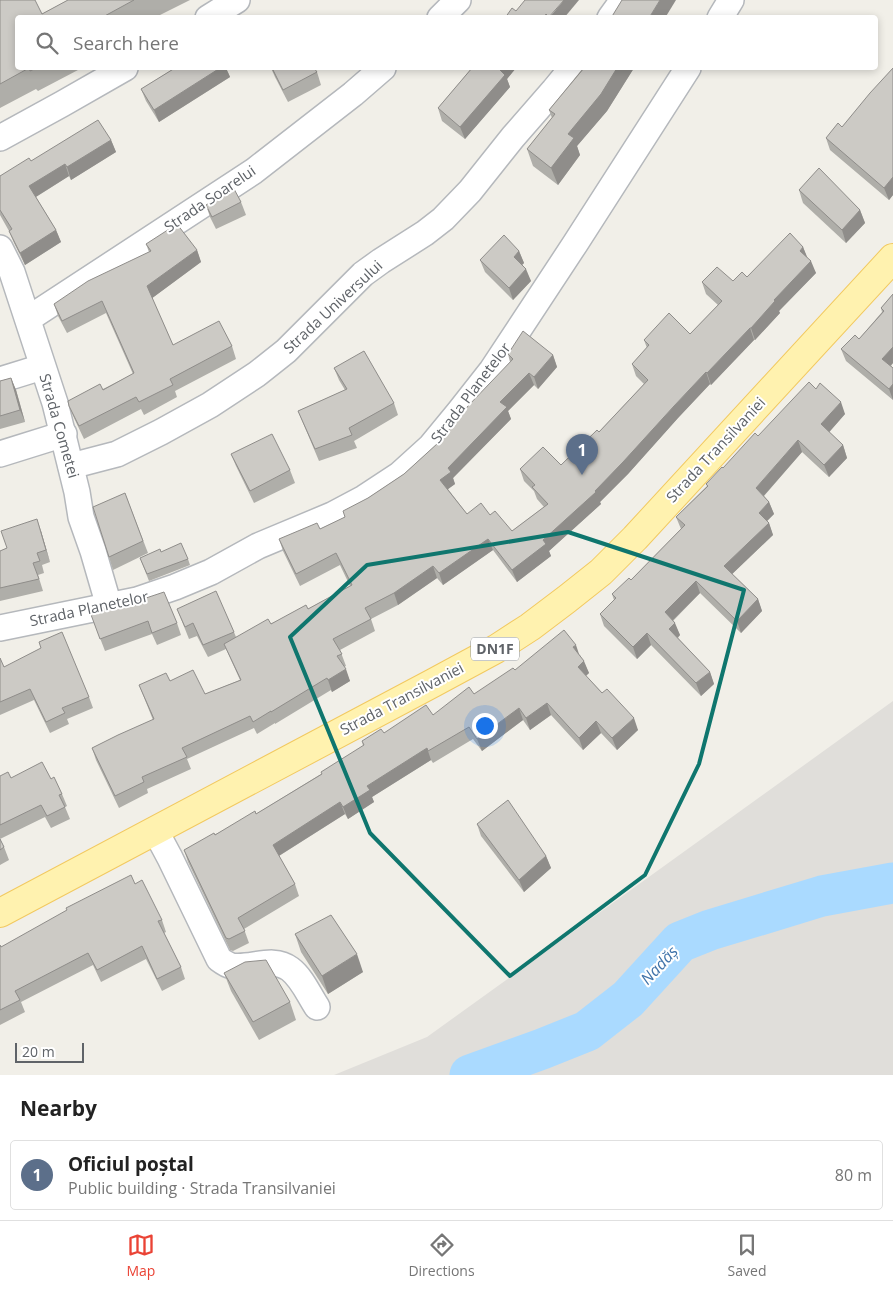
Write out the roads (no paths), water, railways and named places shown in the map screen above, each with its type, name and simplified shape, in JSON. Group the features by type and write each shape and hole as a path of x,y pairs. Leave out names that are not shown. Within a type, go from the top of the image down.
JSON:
{"main road":[{"name":"Strada Transilvaniei","path":"0,912 496,649 530,627 600,572 635,538 893,258"}],"street":[{"path":"213,15 237,0"},
{"path":"443,15 458,0"},
{"path":"612,15 623,0"},
{"path":"722,15 731,0"},
{"path":"0,138 122,70"},
{"name":"Strada Soarelui","path":"28,319 254,171 353,94 381,70"},
{"name":"Strada Universului","path":"71,466 118,454 210,405 257,374 286,351 363,274 443,219 470,191 570,70"},
{"name":"Strada Planetelor","path":"0,628 137,600 175,588 211,572 258,546 332,515 364,498 399,475 430,446 492,370 687,70"},
{"name":"Strada Cometei","path":"0,248 6,274 28,319 55,403 64,434 81,517 109,606"},
{"path":"0,380 42,367"},
{"path":"0,454 64,434"},
{"path":"155,830 218,959 232,966 268,963 288,966 295,973 317,1007"}],"waterway":[{"name":"Nadăș","path":"470,1075 587,1031 628,999 680,942 710,930 822,896 893,883"}],"place":[{"name":"Oficiul poștal","path":"582,475"}]}
